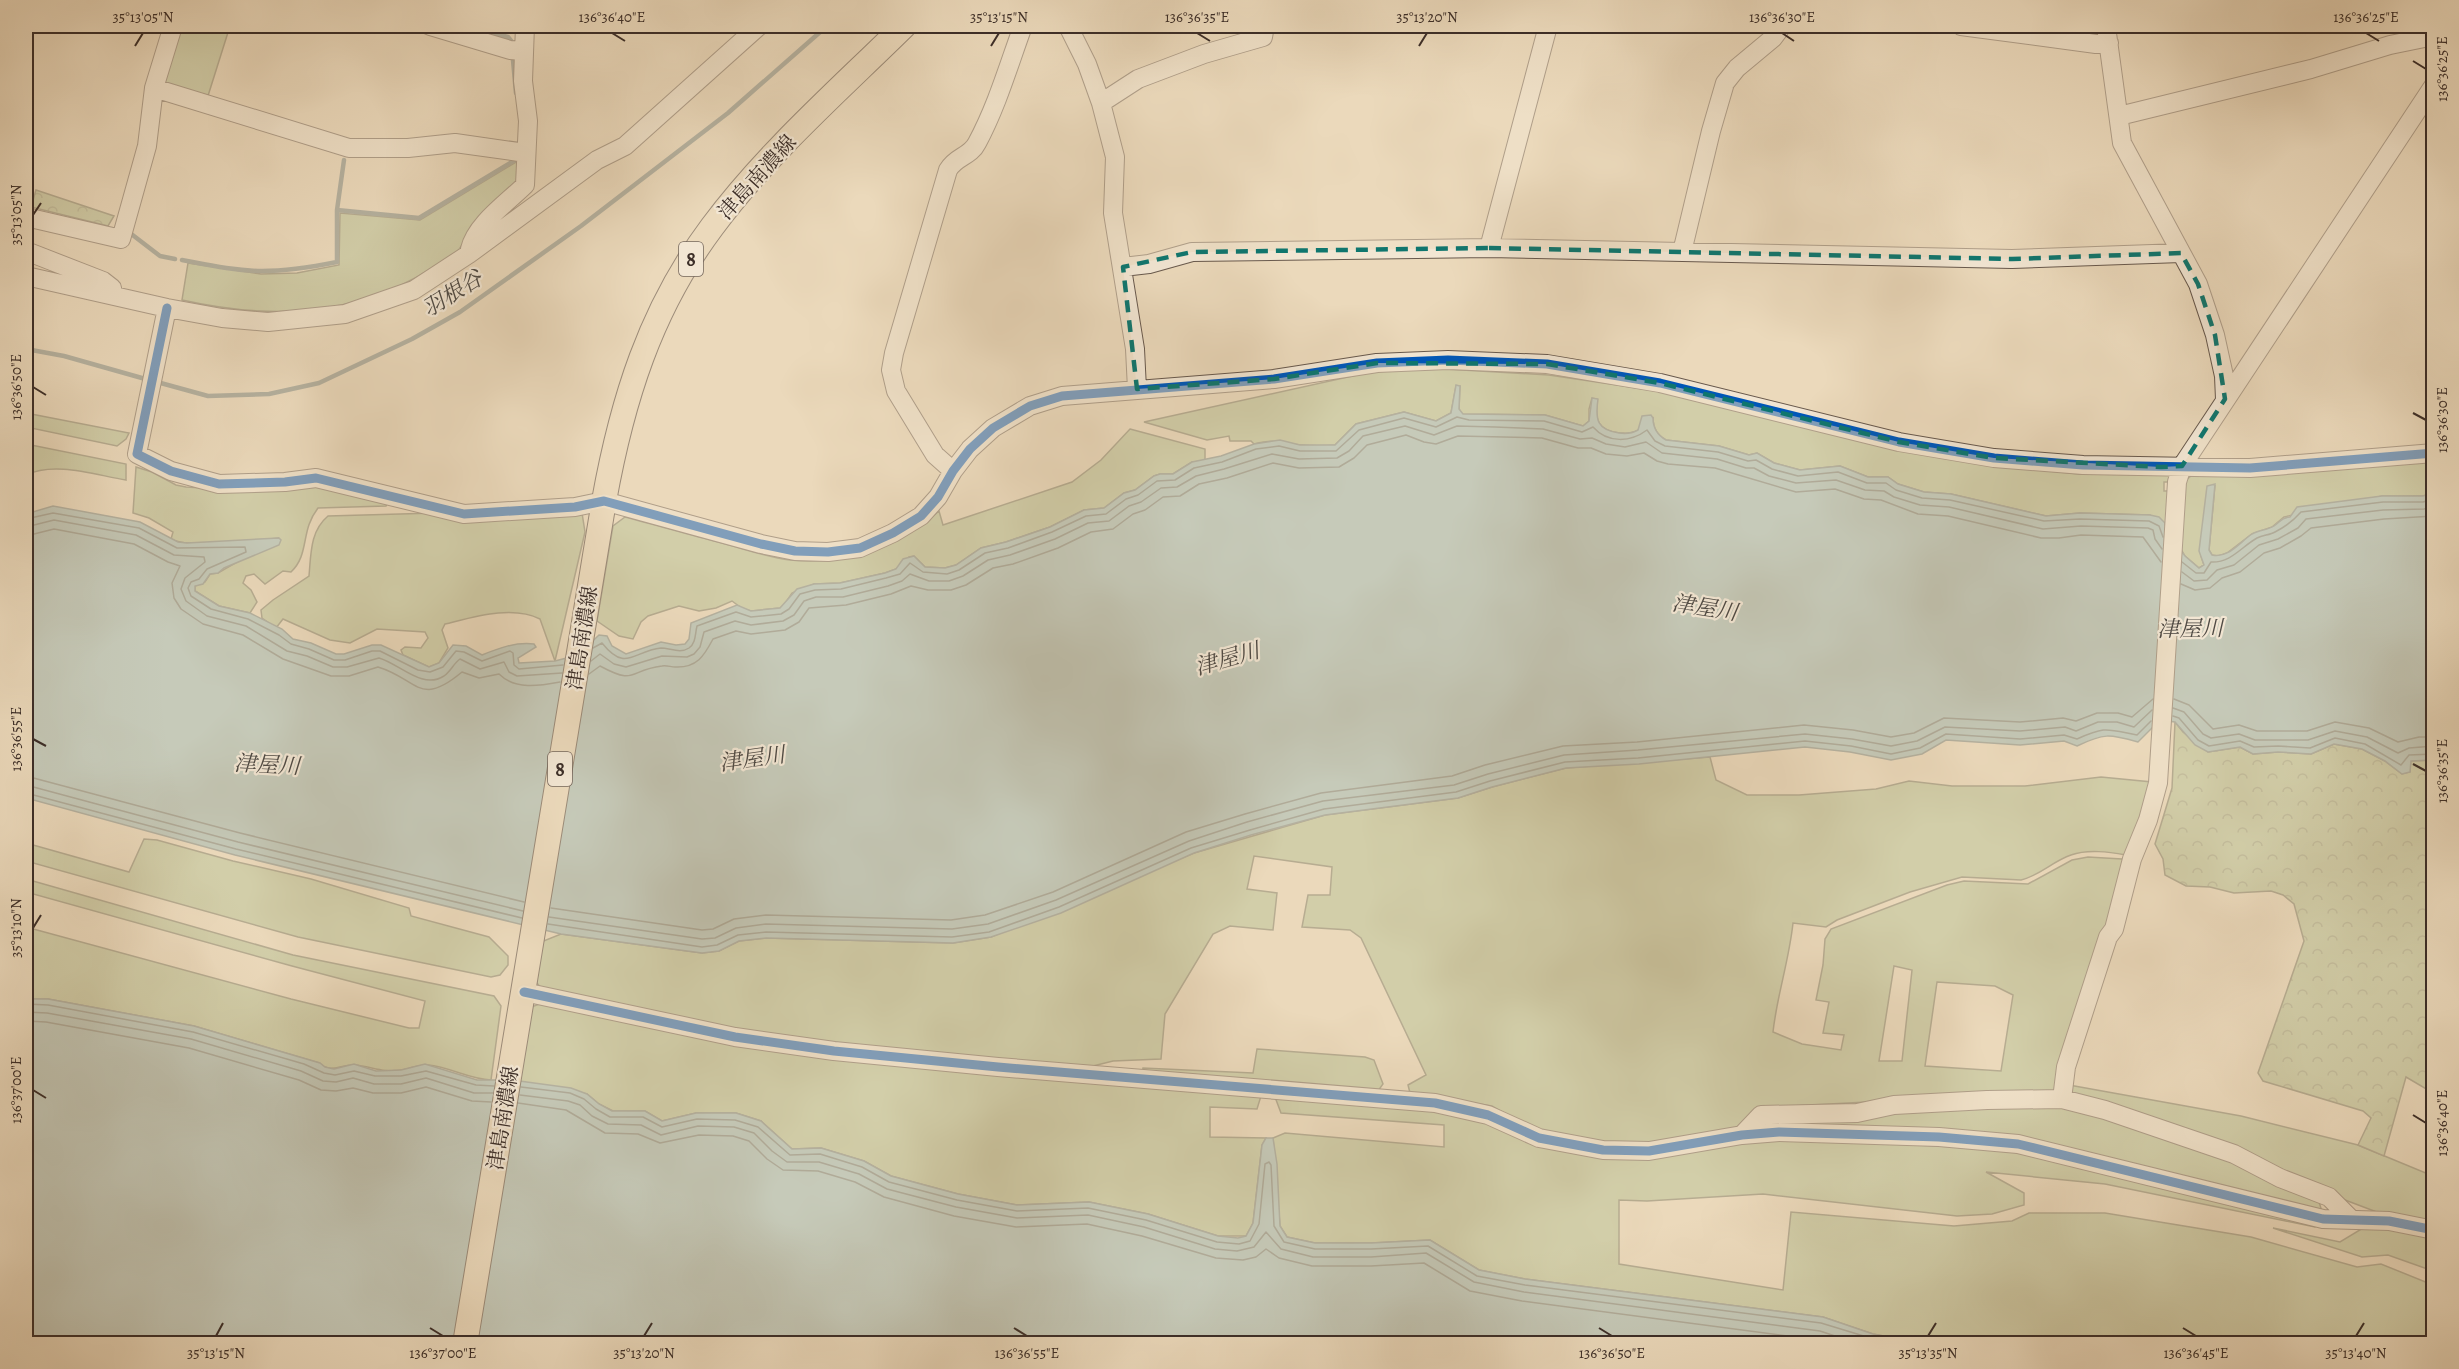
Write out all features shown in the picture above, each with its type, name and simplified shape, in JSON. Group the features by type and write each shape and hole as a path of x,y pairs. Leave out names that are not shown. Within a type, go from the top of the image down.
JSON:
{"main road":[{"name":"津島南濃線","path":"465,1344 604,501 614,444 631,384 650,336 682,273 711,228 756,173 904,26"}],"street":[{"path":"26,217 121,239 147,146 154,88 172,26"},
{"path":"430,26 510,50 523,51"},
{"path":"468,254 471,242 483,226 525,185 528,121 523,81 525,26"},
{"path":"26,276 122,296 165,316 268,322 345,314 414,290 468,254 597,160 625,146 759,26"},
{"path":"953,471 935,455 896,391 891,370 948,170 954,160 968,154 976,145 998,95 1023,26"},
{"path":"1068,26 1087,64 1101,103 1115,157 1113,213 1135,349 1137,388"},
{"path":"1101,103 1138,79 1203,54 1263,38 1265,26"},
{"path":"1489,248 1548,26"},
{"path":"1682,252 1725,83 1737,68 1773,38 1782,26"},
{"path":"1961,26 2096,44 2107,34"},
{"path":"2107,34 2122,143 2198,284 2215,335 2224,376 2225,399"},
{"path":"2119,116 2311,69 2390,45 2433,36"},
{"path":"2062,1099 2066,1067 2108,937 2114,929 2132,859 2148,820 2155,792 2160,762 2179,474 2225,399 2433,85"},
{"path":"154,88 348,148 408,148 455,143 526,153"},
{"path":"1123,267 1149,264 1192,252 1489,248 2012,259 2181,253"},
{"path":"26,251 103,281 122,296"},
{"path":"165,316 137,454 171,471 219,484 285,482 316,478 464,514 575,507 604,501 761,544 795,551 828,552 860,548 893,533 921,516 938,497 953,471 970,449 993,428 1030,406 1062,396 1137,388 1274,379 1377,363 1448,360 1547,364 1660,383 1899,442 1994,459 2179,474 2433,453"},
{"path":"524,992 735,1037 834,1051 998,1067 1435,1103 1488,1115 1539,1138 1603,1150 1649,1151 1742,1135 1779,1132 1928,1136 2018,1144 2323,1219 2389,1221 2433,1230"},
{"path":"1742,1135 1761,1115 1857,1113 1894,1105 2062,1099 2105,1110 2234,1154 2280,1178 2330,1197 2352,1220"}],"highlighted area":[{"path":"1489,248 2012,259 2181,253 2198,284 2215,335 2225,399 2182,466 2161,467 1994,458 1899,442 1660,383 1547,364 1377,363 1274,379 1137,389 1123,267 1192,252 1254,249"}],"green space":[{"path":"179,26 230,26 207,99 161,82"},
{"path":"516,162 521,163 519,187 483,219 453,256 400,286 370,298 339,306 277,312 214,306 182,300 188,263 261,274 297,273 339,265 340,213 420,220"},
{"path":"36,190 114,216 108,226 31,207"},
{"path":"1445,369 1549,375 1657,391 1990,465 2079,474 2174,475 2174,482 2164,482 2164,491 2171,491 2167,533 2150,515 2080,513 2046,516 1951,494 1924,492 1898,484 1888,477 1868,477 1840,466 1800,470 1774,463 1757,453 1749,455 1719,446 1666,440 1656,431 1653,418 1634,432 1612,432 1599,423 1597,399 1592,398 1589,421 1583,426 1545,415 1462,414 1459,409 1460,386 1456,386 1451,413 1436,421 1404,412 1356,424 1335,445 1327,446 1274,441 1254,444 1251,441 1230,441 1229,436 1207,440 1144,422 1375,371"},
{"path":"26,413 129,433 126,439 117,446 26,427"},
{"path":"1130,429 1205,449 1205,461 1192,462 1173,474 1154,476 1135,490 1124,493 1104,508 1084,510 1050,527 981,548 956,565 945,568 925,567 914,556 909,557 896,569 885,573 840,583 814,584 792,593 780,608 751,611 743,609 732,601 716,608 699,611 679,606 648,616 641,622 633,639 619,636 597,621 613,526 625,517 781,559 810,561 850,557 889,544 923,524 939,511 943,525 1072,482 1101,460"},
{"path":"26,444 126,464 126,480 62,469 37,471 26,475"},
{"path":"2433,460 2433,493 2423,496 2382,496 2284,517 2272,527 2252,534 2227,553 2218,556 2212,555 2209,550 2215,485 2201,556 2204,565 2199,568 2185,556 2181,549 2185,481 2198,470"},
{"path":"136,467 152,472 176,485 186,487 221,489 318,486 388,502 386,506 318,508 309,525 301,558 291,572 283,571 265,584 254,574 246,576 243,583 251,590 257,602 250,613 219,606 195,591 195,586 205,582 210,574 218,573 279,538 208,544 193,544 171,539 173,532 149,518 133,513"},
{"path":"582,513 585,532 555,661 540,619 517,613 493,614 445,624 442,630 448,648 439,663 429,667 403,655 401,650 405,647 421,648 428,638 425,632 377,629 350,643 330,640 283,619 276,628 262,618 261,610 309,576 315,536 328,516"},
{"path":"2175,722 2183,732 2208,752 2240,747 2253,754 2278,752 2311,754 2334,744 2362,749 2385,761 2402,774 2410,772 2410,761 2433,760 2433,1093 2406,1077 2384,1156 2358,1145 2371,1118 2363,1111 2263,1081 2258,1073 2304,941 2294,904 2283,895 2271,891 2234,893 2210,887 2186,886 2165,875 2163,859 2155,844 2172,788"},
{"path":"1710,757 1716,780 1747,795 1799,795 1876,789 1909,781 1952,786 2025,786 2101,777 2152,782 2126,855 2098,852 2078,853 2021,880 1962,877 1910,892 1837,920 1826,927 1793,923 1773,1032 1802,1044 1841,1050 1844,1035 1823,1033 1829,1002 1816,1000 1823,965 1825,939 1831,929 1947,885 1964,881 2028,884 2072,860 2088,857 2122,859 2127,864 2055,1092 1775,1107 1734,1131 1649,1145 1605,1144 1539,1133 1492,1106 1410,1093 1408,1085 1426,1075 1361,938 1350,930 1302,927 1308,895 1330,895 1332,867 1254,856 1247,889 1277,893 1273,930 1230,926 1213,934 1165,1014 1161,1059 1113,1061 1089,1067 993,1060 733,1031 540,987 534,979 536,944 561,934 702,953 719,951 739,941 766,938 953,943 991,937 1194,853 1325,815 1458,798 1566,768","holes":["1894,966 1912,970 1902,1061 1879,1061","1937,982 1995,986 2013,995 2001,1071 1925,1066"]},
{"path":"144,839 157,840 311,879 409,908 411,916 489,937 508,956 508,965 500,975 491,977 298,937 26,861 26,843 129,872"},
{"path":"26,879 293,955 494,996 501,1006 491,1080 428,1065 394,1071 354,1065 328,1068 319,1063 194,1026 48,999 26,999 26,927 291,999 409,1028 419,1028 425,1001 26,892"},
{"path":"542,1003 670,1030 1261,1096 1257,1109 1210,1107 1210,1137 1266,1138 1262,1145 1253,1223 1246,1236 1218,1236 1148,1214 1089,1202 1017,1205 958,1194 891,1176 864,1161 821,1148 792,1149 761,1121 736,1113 696,1113 662,1121 645,1111 613,1111 599,1104 587,1094 512,1080 526,1009"},
{"path":"1257,1049 1365,1057 1374,1060 1383,1084 1378,1091 1142,1073 1143,1068 1253,1073"},
{"path":"2069,1085 2241,1116 2358,1145 2433,1176 2433,1224 2382,1214 2073,1097"},
{"path":"1275,1097 1440,1110 1597,1155 1779,1138 2016,1150 2317,1225 2315,1227 2105,1184 1986,1172 2024,1193 2024,1205 1992,1214 1957,1216 1763,1194 1647,1201 1619,1200 1619,1264 1783,1290 1791,1212 1954,1226 2012,1221 2029,1213 2105,1213 2251,1237 2357,1267 2381,1264 2433,1285 2433,1343 1920,1343 1873,1334 1823,1317 1525,1279 1479,1270 1430,1240 1315,1243 1287,1237 1280,1226 1273,1138 1285,1133 1444,1147 1444,1125 1281,1113"},
{"path":"2062,1106 2128,1123 2224,1158 2318,1198 2322,1212 2019,1138 1764,1126 1762,1120 1896,1110"},
{"path":"2368,1225 2433,1235 2433,1271 2388,1255 2362,1257 2273,1228 2340,1242"}],"water":[{"name":"津屋川","path":"1456,385 1460,386 1459,409 1463,414 1545,415 1583,426 1589,421 1592,398 1598,399 1599,423 1612,432 1626,434 1638,430 1642,416 1651,415 1656,431 1666,440 1719,446 1749,455 1757,453 1774,463 1800,470 1840,466 1868,477 1888,477 1898,484 1924,492 1951,494 2046,516 2080,513 2159,517 2165,523 2167,533 2185,556 2199,568 2204,565 2199,551 2207,486 2215,484 2209,550 2212,555 2218,556 2234,549 2252,534 2290,517 2297,507 2382,496 2423,496 2433,493 2433,760 2411,761 2410,772 2402,774 2385,761 2362,749 2334,744 2311,754 2278,752 2253,754 2240,747 2208,752 2195,745 2175,722 2160,720 2138,742 2107,736 2077,746 2064,741 2020,745 1946,740 1922,754 1891,760 1805,747 1639,764 1566,768 1458,798 1325,815 1251,835 1194,853 1061,913 991,937 953,943 766,938 739,941 719,951 702,953 561,934 235,855 26,798 26,514 53,506 140,522 178,542 279,538 281,540 279,545 224,568 218,573 210,574 203,584 195,586 195,591 219,606 250,613 282,629 293,639 311,643 336,654 381,645 429,667 439,663 453,645 466,646 482,655 507,646 534,644 536,647 518,658 519,663 555,661 578,655 599,635 607,636 612,646 626,654 661,642 685,644 689,639 691,623 737,605 751,611 780,608 797,589 814,584 840,583 885,573 896,569 903,559 914,556 925,567 945,568 956,565 981,548 1050,527 1084,510 1104,508 1124,493 1135,490 1154,476 1173,474 1192,462 1221,456 1254,444 1280,440 1300,445 1335,445 1356,424 1404,412 1436,421 1451,413"},
{"path":"26,999 48,999 194,1026 334,1069 354,1064 376,1071 401,1070 425,1064 477,1080 512,1080 571,1088 587,1094 612,1111 645,1111 662,1121 696,1113 736,1113 761,1121 792,1149 821,1148 864,1161 891,1176 958,1194 1017,1205 1089,1202 1148,1214 1218,1236 1238,1238 1246,1236 1253,1223 1262,1145 1266,1138 1273,1138 1277,1164 1280,1226 1287,1237 1315,1243 1430,1240 1479,1270 1525,1279 1823,1317 1873,1334 1920,1343 26,1344"}],"waterway":[{"path":"465,26 508,37 512,42"},
{"name":"羽根谷","path":"157,382 208,396 269,394 319,383 412,339 460,312 581,226 728,113 827,26"},
{"path":"513,60 516,93"},
{"path":"337,210 344,160"},
{"path":"182,260 252,271 300,268 337,262 337,210 419,218 515,160"},
{"path":"130,233 160,256 175,259"},
{"name":"羽根谷","path":"26,349 64,356 149,380"}],"cycle path":[{"path":"167,308 137,454 171,471 219,484 285,482 316,478 464,514 575,507 604,501 761,544 795,551 828,552 860,548 893,533 921,516 938,497 953,471 970,449 993,428 1030,406 1062,396 1274,379 1377,363 1448,360 1547,364 1660,383 1899,442 1994,458 2083,465 2250,468 2434,453"},
{"path":"524,992 735,1037 834,1051 998,1067 1435,1103 1488,1115 1539,1138 1603,1150 1649,1151 1742,1135 1779,1132 1939,1137 2018,1144 2323,1219 2389,1221 2434,1230"}]}
